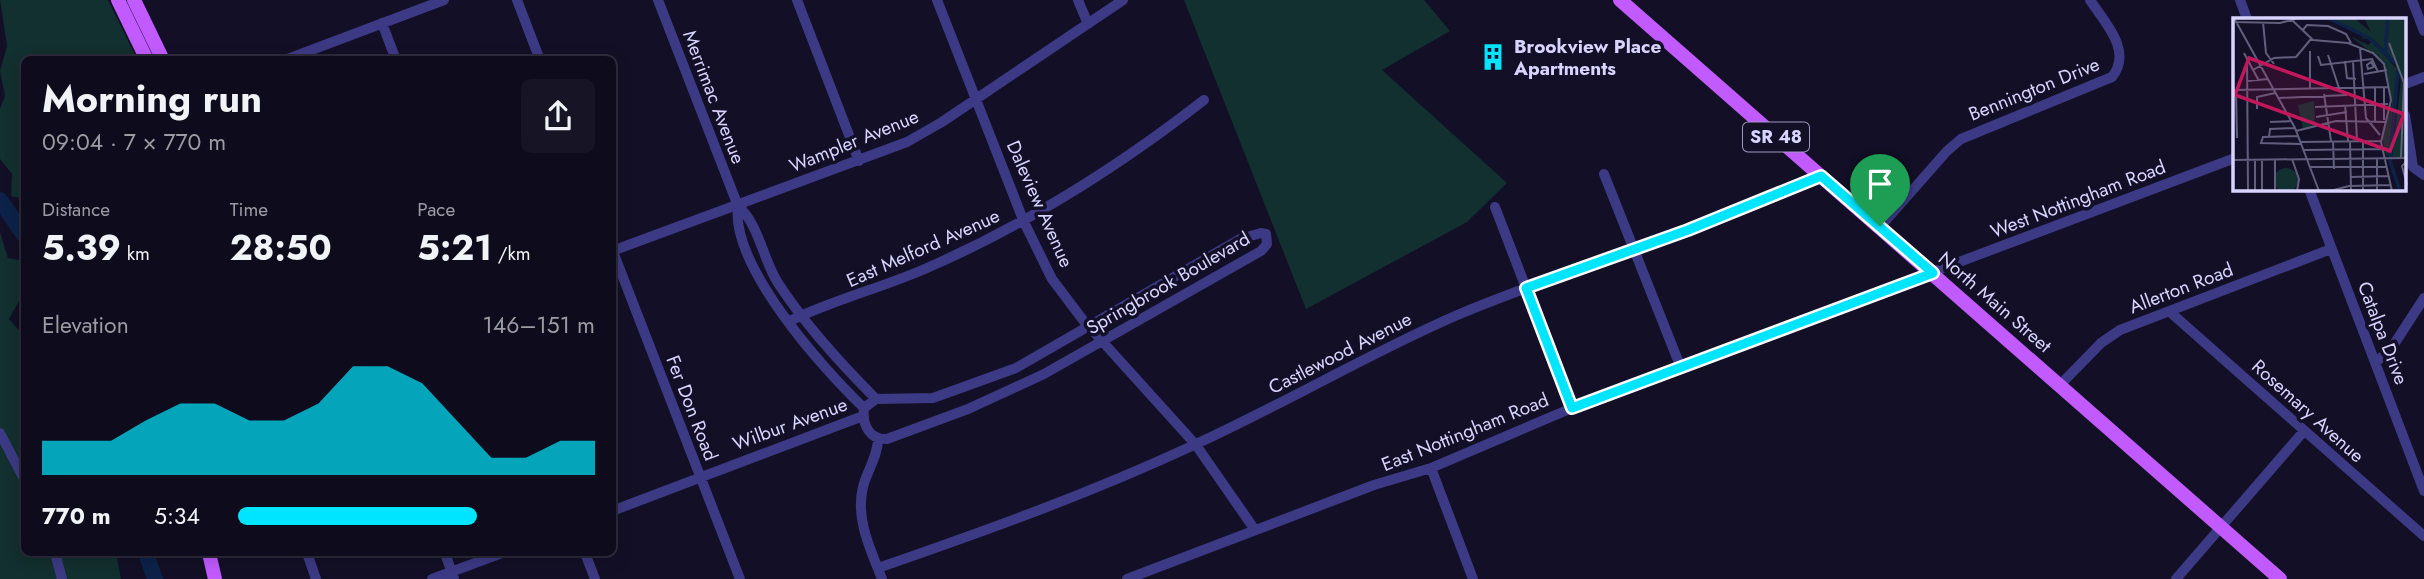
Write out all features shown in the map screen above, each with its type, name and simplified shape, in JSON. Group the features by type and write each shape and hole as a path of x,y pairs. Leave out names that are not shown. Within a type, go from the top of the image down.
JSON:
{"main road":[{"path":"118,0 145,56"},
{"path":"134,0 161,56"},
{"name":"North Main Street","path":"1620,0 2280,579"},
{"path":"210,556 215,579"}],"street":[{"path":"517,0 538,56"},
{"name":"Merrimac Avenue","path":"658,0 738,206 746,214 769,269 800,316 876,399"},
{"path":"797,0 859,161"},
{"name":"Daleview Avenue","path":"937,0 1024,222 1052,279 1090,327 1196,444 1255,530"},
{"path":"1079,0 1088,24"},
{"name":"Wampler Avenue","path":"616,249 859,161 921,135 1123,0"},
{"name":"Bennington Drive","path":"1880,226 1961,139 2112,77 2121,61 2120,48 2090,0"},
{"path":"2240,0 2247,18"},
{"path":"2412,0 2424,31"},
{"path":"296,56 438,1"},
{"path":"382,23 394,56"},
{"path":"314,49 318,56"},
{"path":"2406,84 2424,77"},
{"name":"East Melford Avenue","path":"788,322 899,280 1024,222 1104,174 1204,100"},
{"path":"2406,126 2410,170 2424,175"},
{"name":"West Nottingham Road","path":"1933,273 2233,159"},
{"path":"1604,174 1681,368"},
{"name":"Castlewood Avenue","path":"880,574 1036,513 1196,444 1410,337 1526,288 1636,250 1821,176"},
{"name":"Catalpa Drive","path":"2310,191 2424,491"},
{"name":"Merrimac Avenue","path":"738,206 736,219 756,272 788,322 864,412"},
{"path":"1495,207 1572,408"},
{"name":"Springbrook Boulevard","path":"876,399 933,398 972,387 1016,368 1240,239 1251,234 1266,234 1267,244 1261,251 1103,341 999,396 878,439"},
{"name":"Allerton Road","path":"2060,385 2106,339 2120,330 2331,249"},
{"name":"Fer Don Road","path":"616,258 740,579"},
{"name":"East Nottingham Road","path":"1127,579 1255,530 1431,468 1572,408 1933,273"},
{"path":"2376,362 2391,349 2424,298"},
{"name":"Rosemary Avenue","path":"2170,312 2424,536"},
{"path":"876,399 864,412 870,435 878,439 861,504 864,532 880,574"},
{"name":"Wilbur Avenue","path":"616,509 864,412"},
{"path":"2176,579 2304,430"},
{"path":"0,433 21,473"},
{"path":"1431,468 1473,579"},
{"path":"56,556 62,579"},
{"path":"308,556 316,579"},
{"path":"446,556 453,575"},
{"path":"432,579 453,575 495,556"},
{"path":"586,556 595,579"}],"green space":[{"path":"0,0 108,0 136,56 21,56 21,198 11,196 12,174 0,159 0,109 5,96 0,71 7,46"},
{"path":"1184,0 1424,0 1450,31 1382,70 1507,183 1467,222 1306,309"},
{"path":"0,232 8,258 21,260 21,303 19,301 9,319 21,333 21,556 117,556 121,579 0,579"}],"waterway":[{"path":"0,200 21,231"},
{"path":"147,556 155,579"}],"place":[{"name":"Brookview Place Apartments","path":"1493,57"}],"route":[{"path":"1821,176 1880,226 1933,273 1572,408 1526,288 1636,250 1800,187 1821,176"}]}
